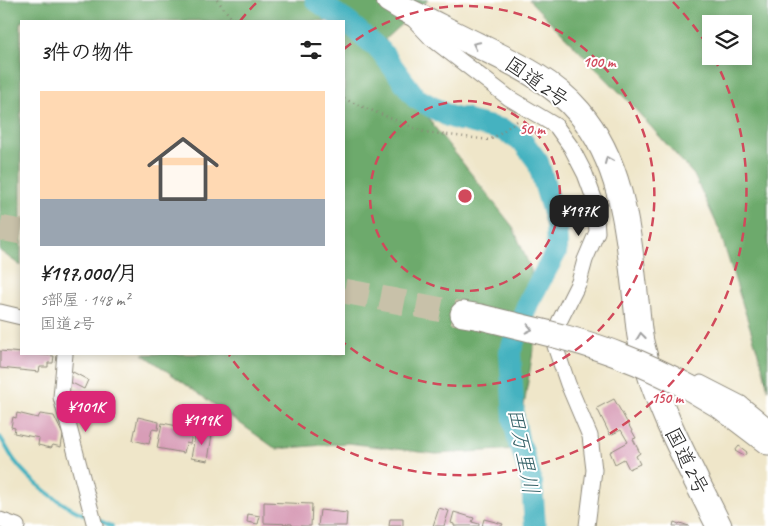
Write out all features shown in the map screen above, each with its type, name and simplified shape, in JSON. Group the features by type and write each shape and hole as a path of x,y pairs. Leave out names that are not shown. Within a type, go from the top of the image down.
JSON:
{"highway":[{"name":"国道2号","path":"397,5 536,76 558,92 578,111 596,134 608,159 626,216 641,344 653,384 667,420 719,526"},
{"path":"472,316 551,334 613,353 657,371 685,379 768,442"}],"street":[{"path":"397,5 431,38 510,98 556,126 571,147 585,174 595,201 597,232 585,260 579,282 557,326 555,346 568,384 590,436 594,470 588,526"},
{"path":"0,312 20,316"},
{"path":"65,355 61,397 94,520"},
{"path":"685,379 742,402 768,423"},
{"path":"0,520 17,526"}],"path":[{"path":"217,0 233,20"},
{"path":"345,99 424,132 490,140 523,117"}],"green space":[{"path":"0,0 428,0 385,39 433,125 513,227 531,270 535,339 517,449 436,454 348,443 276,449 144,355 345,355 345,20 20,20 20,265 0,251"},
{"path":"529,0 768,0 768,390 719,229 694,175 627,100"}],"building":[{"path":"0,351 20,353 20,355 54,356 53,363 48,363 48,367 40,367 39,372 0,368"},
{"path":"73,372 88,380 84,389 68,381"},
{"path":"614,399 636,438 633,439 640,453 636,456 640,464 629,469 624,459 615,464 610,452 628,442 621,430 610,435 597,408"},
{"path":"17,413 38,418 40,414 54,416 63,435 61,447 53,445 51,448 38,445 39,438 14,433 15,428 11,427 13,417 16,418"},
{"path":"138,417 159,422 158,430 152,429 149,444 133,440"},
{"path":"162,423 193,429 190,444 186,443 184,453 157,448"},
{"path":"196,431 212,434 208,461 191,458"},
{"path":"739,446 747,452 744,456 735,451"},
{"path":"264,502 312,504 311,526 264,523"},
{"path":"439,508 449,511 444,526 433,526"},
{"path":"320,510 347,513 346,526 318,526"},
{"path":"454,512 474,518 472,522 479,524 479,526 454,526 451,523"},
{"path":"248,514 260,516 258,524 247,522"},
{"path":"390,519 403,519 403,526 389,526"},
{"path":"484,519 503,524 502,526 482,526"},
{"path":"674,522 679,524 689,526 673,526"}],"waterway":[{"name":"田万里川","path":"316,0 344,20"},
{"name":"田万里川","path":"345,20 381,51 416,98 448,116 460,120 464,118 466,121 503,130 523,142 538,162 556,223 557,247 528,303 510,352 514,419 519,444 532,484 535,526"},
{"path":"0,437 14,460 29,477 47,493 77,512 87,516"},
{"path":"98,520 112,526"}],"tunnel":[{"path":"0,228 20,232"},
{"path":"345,291 463,314"}]}
